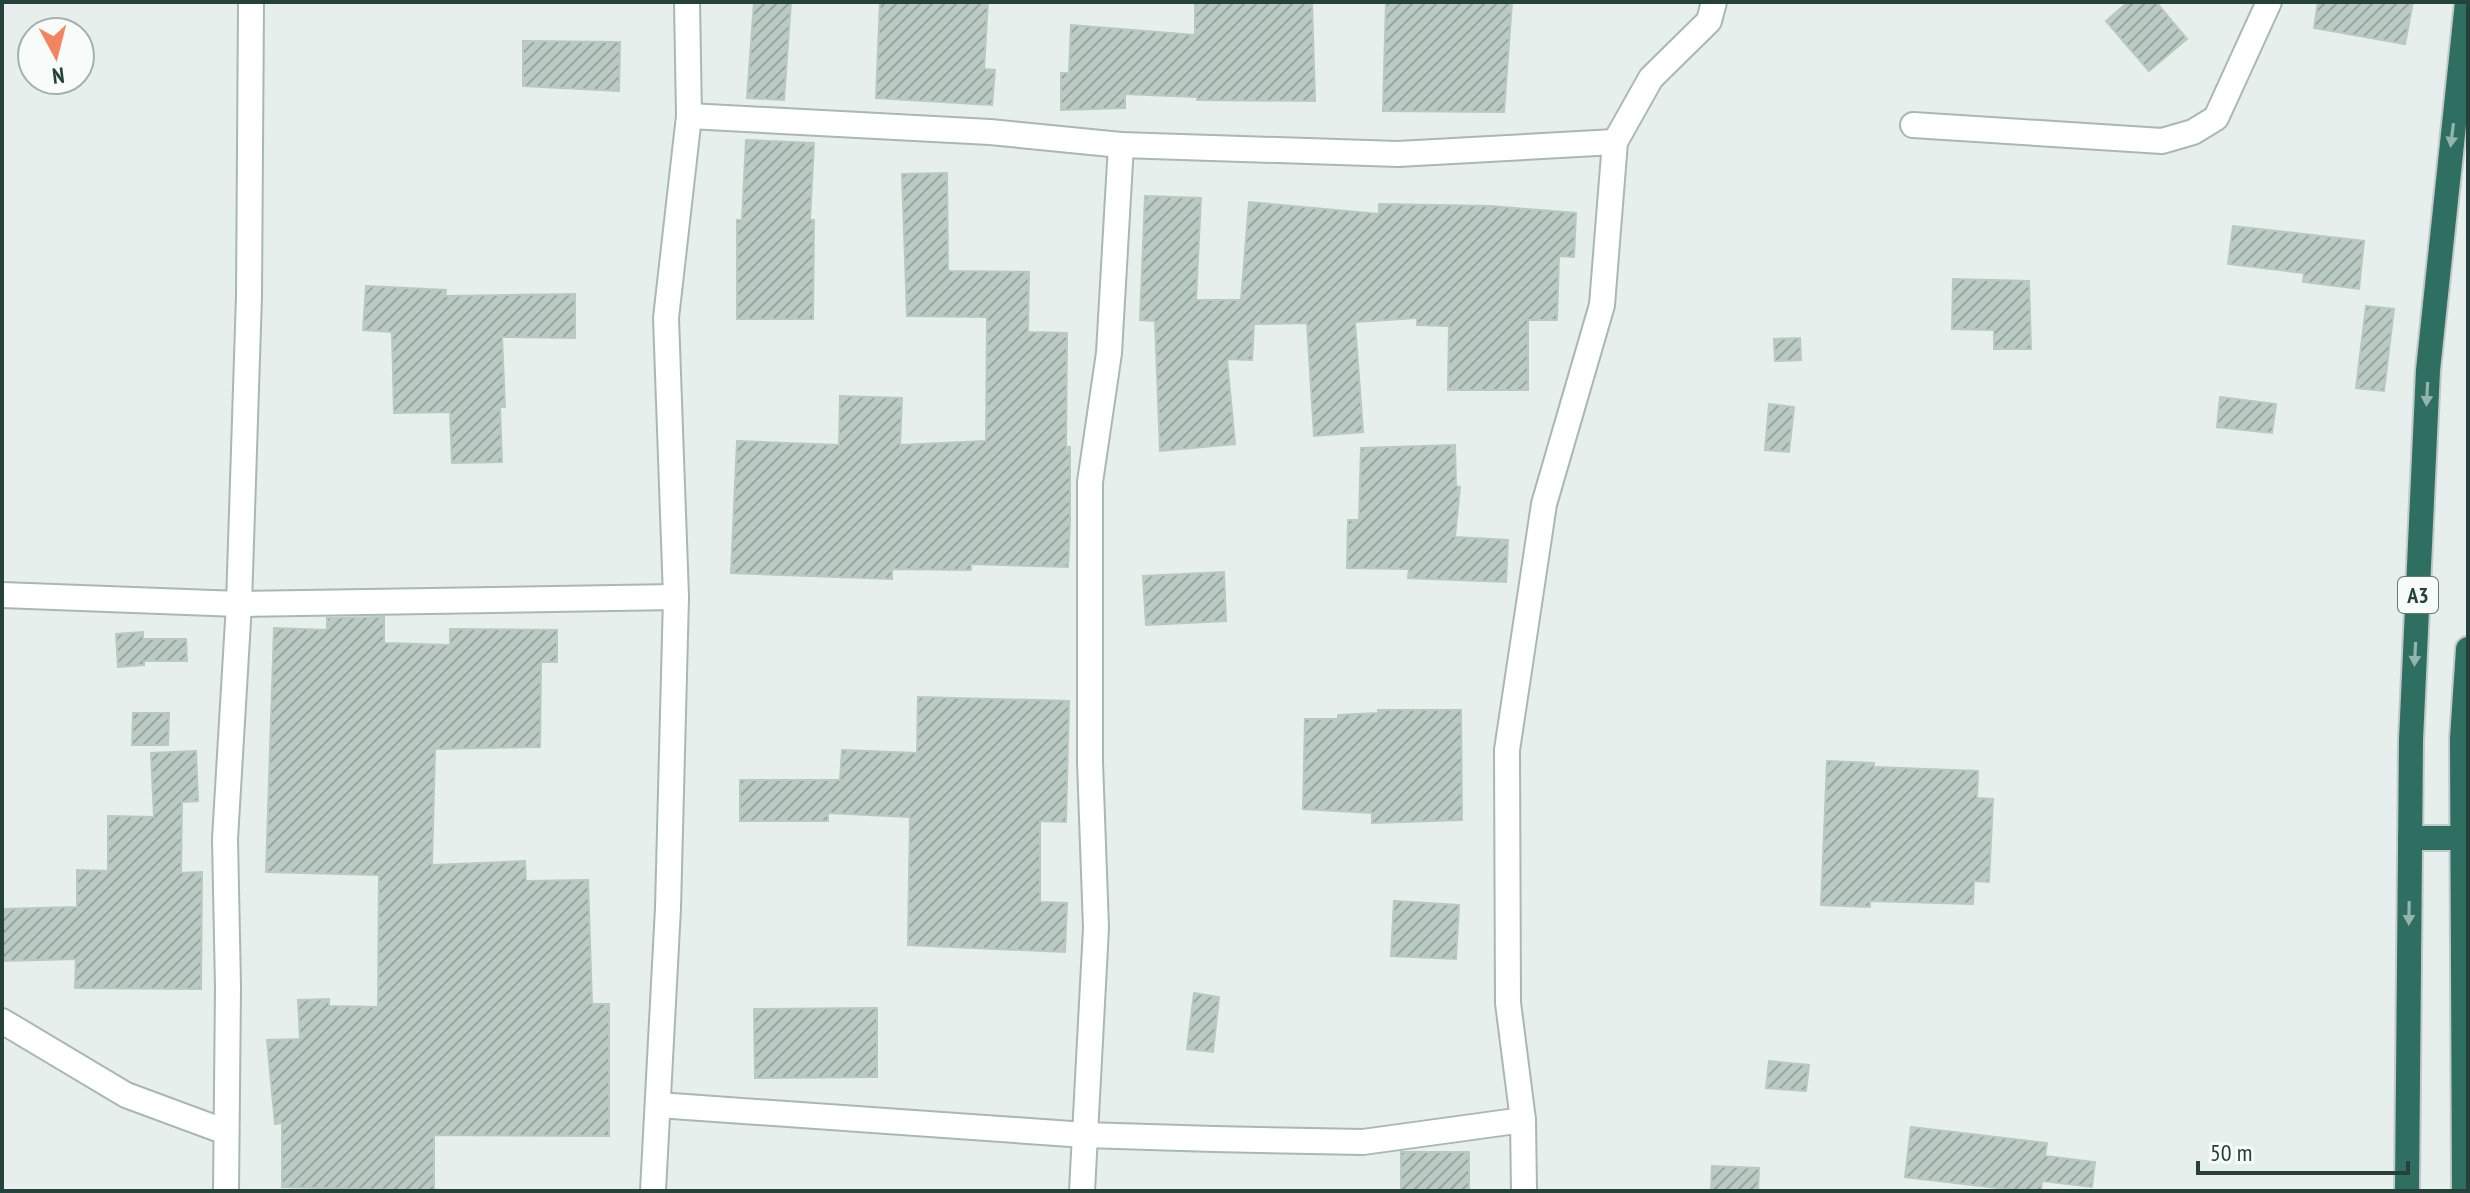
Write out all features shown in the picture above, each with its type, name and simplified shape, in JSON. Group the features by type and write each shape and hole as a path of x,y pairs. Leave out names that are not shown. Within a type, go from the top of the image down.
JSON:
{"highway":[{"name":"A3","path":"2407,1191 2410,838 2428,370 2467,2"},
{"path":"2464,1191 2466,1022 2462,838 2468,649"},
{"path":"2410,838 2462,838"}],"street":[{"path":"226,1191 225,839 239,604 249,296 251,2"},
{"path":"653,1191 668,908 676,597 666,318 689,116 687,2"},
{"path":"1524,1191 1523,1120 1508,1003 1507,750 1544,504 1602,305 1615,142 1651,78 1709,21 1714,2"},
{"path":"1913,125 2162,141 2193,132 2216,118 2269,2"},
{"path":"689,116 990,132 1121,145 1398,154 1615,142"},
{"path":"1082,1191 1096,928 1090,762 1090,482 1109,353 1121,145"},
{"path":"2,595 239,604 676,597"},
{"path":"2,1021 126,1095 226,1132"},
{"path":"658,1105 1085,1135 1363,1142 1523,1120"}],"building":[{"path":"754,2 791,2 784,100 747,98"},
{"path":"880,2 988,2 984,69 995,70 992,105 876,98"},
{"path":"1195,2 1312,2 1315,101 1197,100 1197,97 1125,94 1125,108 1061,110 1061,73 1069,73 1071,25 1195,35"},
{"path":"1386,2 1512,2 1504,112 1383,111"},
{"path":"2128,2 2156,2 2187,39 2149,71 2106,21"},
{"path":"2318,2 2413,2 2405,44 2314,28"},
{"path":"523,41 620,42 619,91 523,86"},
{"path":"746,140 814,143 810,220 814,220 813,319 737,319 737,220 742,220"},
{"path":"947,173 948,271 1029,272 1028,332 1067,333 1066,447 1070,447 1068,567 971,564 971,570 892,569 892,579 731,573 737,441 839,445 840,396 902,398 900,445 986,441 987,317 907,316 902,174"},
{"path":"1145,196 1201,198 1196,300 1241,300 1249,202 1379,214 1379,204 1491,206 1576,213 1574,257 1559,256 1557,320 1528,320 1528,390 1448,390 1449,326 1417,325 1417,318 1355,322 1363,432 1314,436 1307,323 1254,324 1252,360 1227,359 1235,444 1160,451 1155,321 1140,320"},
{"path":"2233,226 2364,241 2359,289 2303,282 2304,273 2228,264"},
{"path":"1953,279 2029,281 2031,349 1994,349 1994,330 1952,329"},
{"path":"366,286 446,290 445,296 575,294 575,338 502,337 505,407 500,407 502,462 452,463 450,412 394,413 392,332 363,330"},
{"path":"2366,306 2394,309 2384,391 2356,388"},
{"path":"1800,338 1801,360 1775,361 1774,339"},
{"path":"2220,397 2276,404 2272,433 2217,427"},
{"path":"1769,404 1794,407 1789,452 1765,450"},
{"path":"1455,445 1456,486 1460,487 1455,537 1508,540 1506,582 1408,578 1409,569 1347,568 1348,520 1359,520 1361,448"},
{"path":"1224,572 1226,621 1146,625 1143,576"},
{"path":"384,617 384,643 450,645 450,629 557,630 557,662 541,662 540,747 435,749 432,865 525,861 526,881 588,880 592,1004 609,1004 609,1136 434,1135 434,1191 282,1187 282,1123 275,1124 267,1040 300,1039 298,1000 329,999 329,1006 378,1007 379,875 266,872 274,628 327,630 327,618"},
{"path":"143,632 143,639 186,639 187,661 144,661 144,665 118,667 116,634"},
{"path":"918,697 1069,701 1066,822 1040,821 1040,902 1067,903 1065,952 908,945 910,817 828,813 828,821 740,821 740,780 840,780 842,750 917,753"},
{"path":"1378,710 1461,710 1462,820 1372,823 1372,813 1303,809 1305,719 1338,719 1338,715 1378,713"},
{"path":"133,713 169,713 168,745 132,745"},
{"path":"196,751 198,801 182,802 181,873 202,872 201,989 75,988 76,959 2,961 2,909 77,907 77,870 108,871 108,816 154,817 151,753"},
{"path":"1827,761 1874,763 1874,767 1978,771 1977,798 1993,799 1989,882 1974,881 1973,904 1870,901 1870,907 1821,905"},
{"path":"1394,901 1459,905 1456,959 1391,956"},
{"path":"1194,993 1219,997 1213,1052 1187,1049"},
{"path":"877,1008 877,1077 755,1078 754,1009"},
{"path":"1769,1061 1809,1065 1806,1091 1766,1088"},
{"path":"1911,1127 2047,1143 2045,1156 2095,1162 2092,1187 2042,1181 2041,1191 2024,1191 1905,1177"},
{"path":"1401,1152 1469,1152 1469,1191 1401,1191"},
{"path":"1712,1166 1759,1168 1758,1191 1711,1191"}]}
